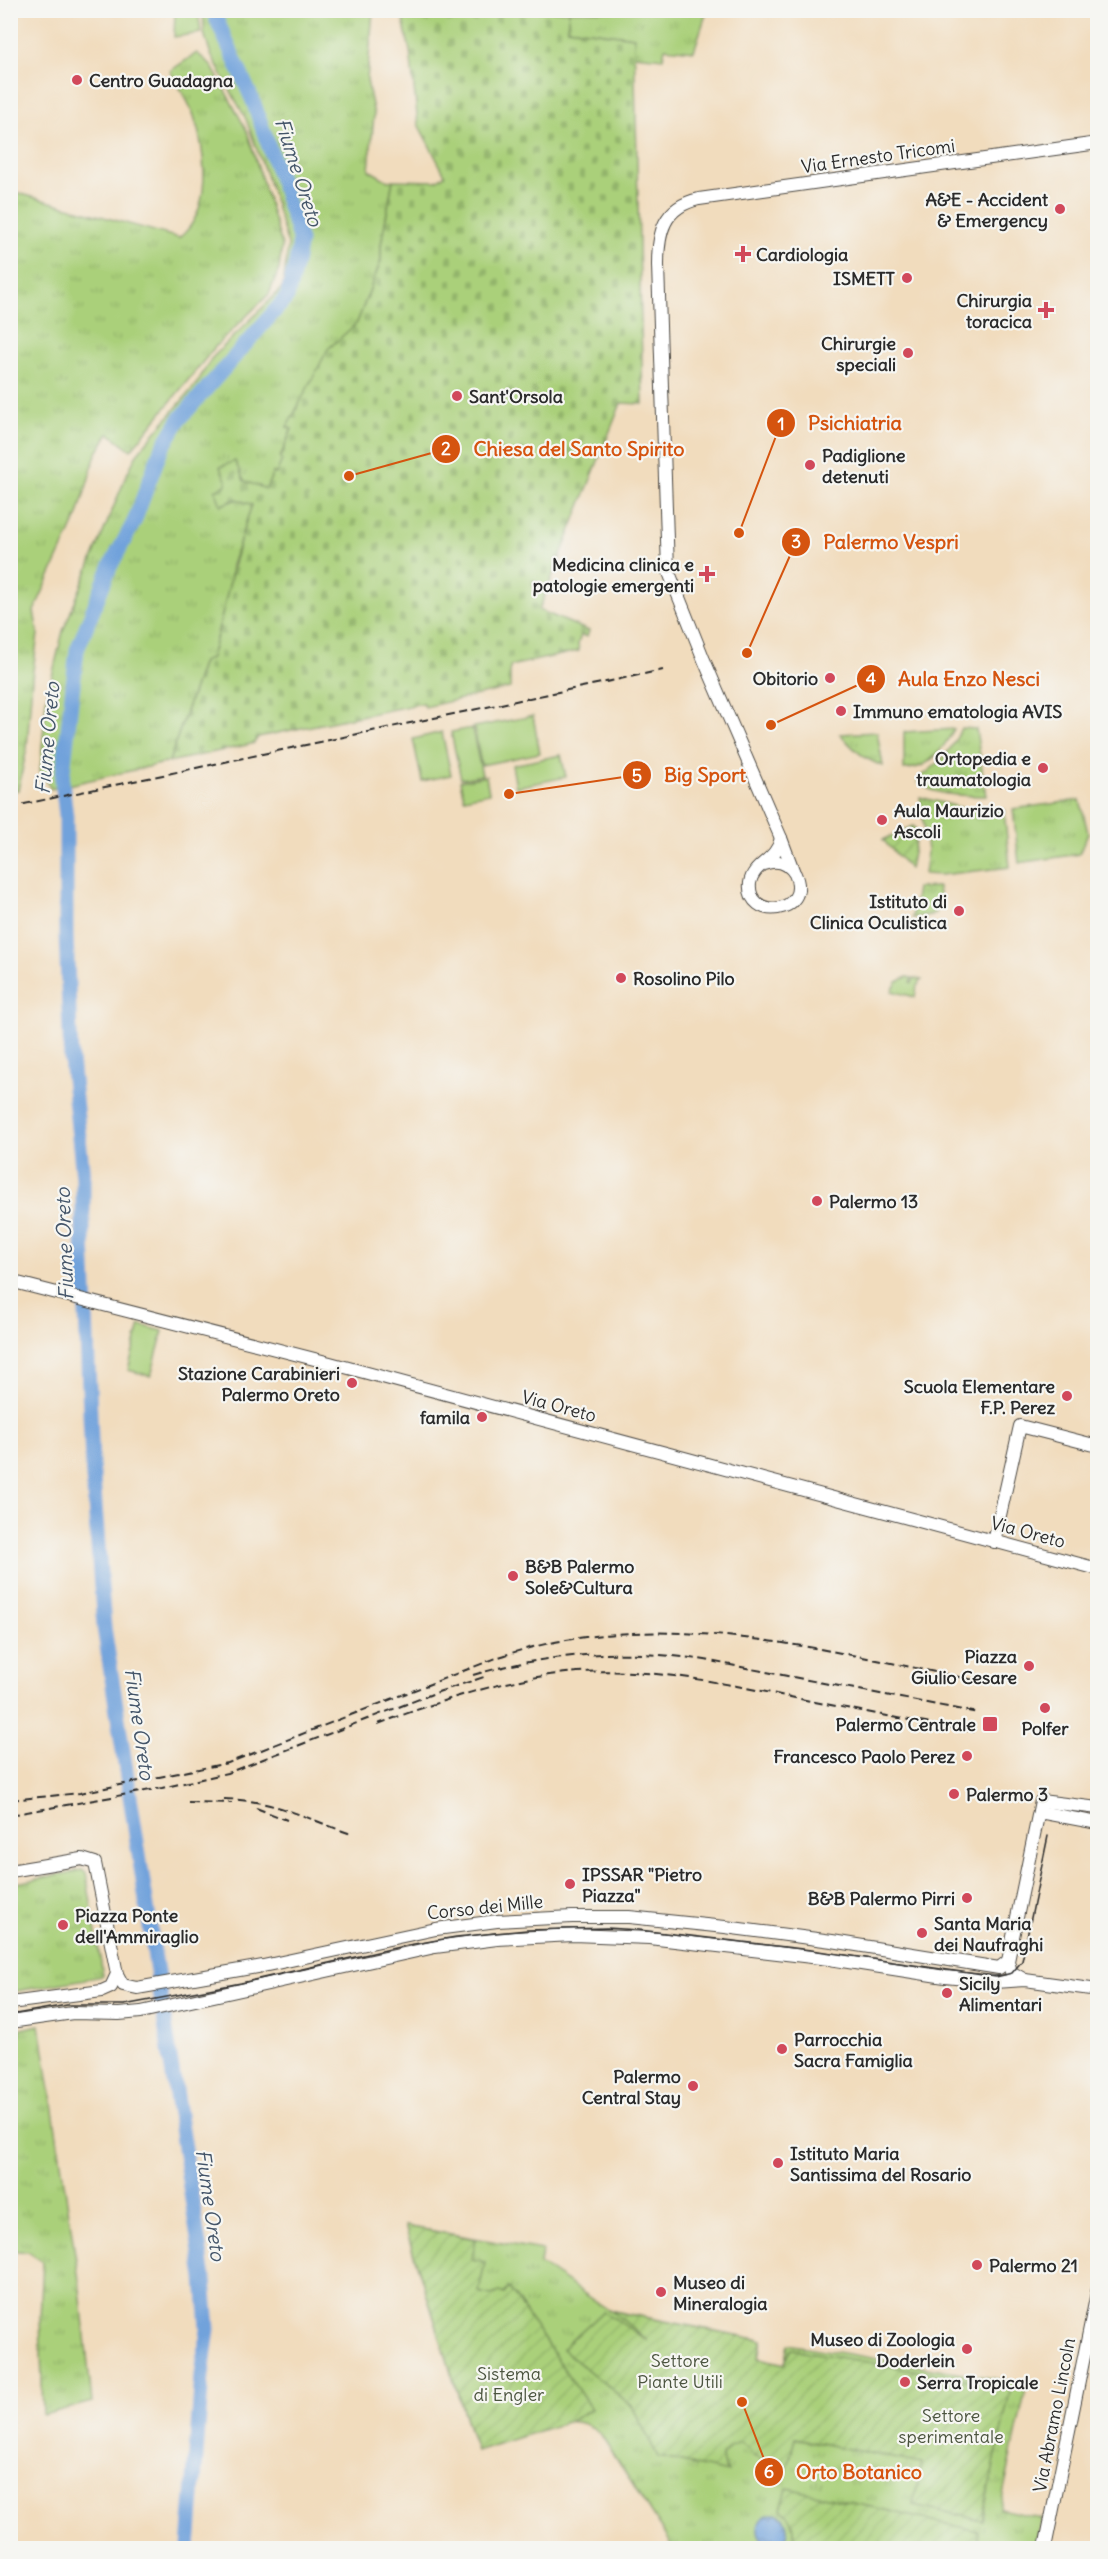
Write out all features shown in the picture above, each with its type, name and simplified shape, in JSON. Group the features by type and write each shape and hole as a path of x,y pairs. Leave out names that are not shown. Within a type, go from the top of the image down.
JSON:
{"street":[{"name":"Via Ernesto Tricomi","path":"781,838 668,570 658,242 661,229 679,207 699,199 1098,143"},
{"path":"781,838 798,882 796,896 787,906 771,909 758,903 750,889 752,876 777,852 781,838"},
{"path":"764,864 780,862 793,870"},
{"name":"Via Oreto","path":"10,1281 330,1363 1098,1569"},
{"path":"994,1542 1020,1426 1098,1446"},
{"path":"1025,1980 1010,1970 1008,1961 1041,1802 1098,1808"},
{"path":"1038,1818 1098,1823"},
{"path":"10,1870 82,1859 95,1863 117,1974 114,1983 107,1989 10,2004"},
{"name":"Corso dei Mille","path":"117,1974 123,1985 137,1988 262,1966 436,1929 497,1921 572,1917 629,1917 725,1927 832,1941 999,1968 1008,1961"},
{"name":"Corso dei Mille","path":"10,2022 52,2015 141,2012 435,1947 498,1939 573,1935 649,1938 829,1959 974,1980 1007,1983 1025,1980 1098,1990"},
{"path":"52,2015 55,2001 61,1995"},
{"name":"Via Abramo Lincoln","path":"1046,2548 1098,2288"}],"green space":[{"path":"175,11 198,11 201,33 174,37"},
{"path":"203,11 373,11 367,80 374,115 369,170 388,181 393,180 381,245 381,261 357,323 339,341 287,427 292,428 280,458 283,460 276,474 273,473 266,490 227,482 221,505 237,499 252,505 232,565 230,584 211,658 203,662 169,762 51,789 40,771 46,701 63,631 127,474 137,454 197,383 211,359 283,287 288,245 246,119 211,55 204,33"},
{"path":"401,11 569,11 567,28 634,37 643,404 621,403 539,610 589,631 587,637 581,635 578,644 579,651 510,666 510,688 425,707 423,703 258,737 254,743 247,745 169,762 203,662 211,658 252,505 237,499 221,505 215,490 225,486 227,482 220,467 235,461 244,481 266,489 282,460 280,459 292,429 287,427 328,349 357,323 381,261 381,245 393,180 436,181 445,175 418,124 410,51"},
{"path":"569,11 707,11 694,51 665,48 663,58 634,55 633,37 567,28"},
{"path":"197,53 211,65 247,131 282,245 279,269 269,294 215,347 131,450 109,433 96,454 78,515 34,611 38,634 27,748 18,790 11,791 11,191 179,238 190,227 197,213 204,181 202,147 194,116 170,71"},
{"path":"533,716 540,753 481,765 474,727"},
{"path":"472,728 482,775 461,779 451,732"},
{"path":"961,728 976,729 986,796 941,793 918,782 919,778 933,768 949,750"},
{"path":"954,729 940,751 928,762 921,766 904,769 904,732"},
{"path":"442,732 451,775 422,781 413,739"},
{"path":"877,732 883,766 860,753 840,734"},
{"path":"561,755 566,777 516,787 512,765"},
{"path":"486,776 489,793 464,798 460,781"},
{"path":"920,797 966,809 1004,810 1010,867 940,875 924,874 927,851"},
{"path":"1080,800 1088,833 1079,854 1019,863 1013,809"},
{"path":"913,826 917,831 910,869 883,840"},
{"path":"938,887 941,908 935,909 935,914 912,918 917,888"},
{"path":"907,977 912,978 910,982 912,983 914,978 922,980 917,986 915,997 892,991 897,982"},
{"path":"140,1325 163,1331 151,1376 128,1370"},
{"path":"82,1870 86,1873 103,1976 11,1992 11,1884"},
{"path":"40,2025 79,2280 92,2402 43,2415 40,2318 43,2262 28,2252 10,2250 11,2031"},
{"path":"405,2226 542,2250 540,2264 609,2310 762,2340 759,2358 785,2364 789,2344 1027,2384 1000,2509 1041,2518 1035,2548 673,2548 600,2433 592,2427 578,2422 563,2422 476,2451"},
{"name":"Sistema di Engler","path":"405,2226 476,2239 472,2259 485,2262 479,2292 491,2295 500,2292 504,2294 509,2288 591,2409 570,2421 476,2451"},
{"path":"603,2311 648,2341 612,2311 762,2340 758,2358 784,2364 792,2349 1011,2387 982,2520 913,2505 922,2464 795,2438 787,2470 753,2456 749,2449 740,2442 730,2446 722,2456 723,2464 728,2472 658,2457 632,2406 562,2349"},
{"path":"787,2488 978,2531 976,2548 783,2548 794,2534 793,2524 781,2509"}],"water":[{"path":"773,2514 784,2518 788,2529 784,2540 773,2544 762,2540 758,2529 762,2518"}],"waterway":[{"name":"Fiume Oreto","path":"189,2548 202,2375 208,2329 204,2278 104,1627 92,1464 83,1238 83,1177 71,1059 66,934 66,816 62,781 77,650 110,567 134,522 160,452 179,420 287,297 296,263 300,241 253,101 216,18 217,10"}],"tram line":[{"path":"10,2015 67,2005 124,2005 241,1983 408,1945 456,1937 527,1930 607,1928 639,1930 811,1950 996,1977 1012,1973 1022,1961 1048,1836"}],"railway":[{"path":"10,807 663,670"},
{"path":"10,1800 80,1793 228,1763 499,1657 559,1641 619,1634 680,1633 742,1638 864,1657 984,1682"},
{"path":"473,1675 559,1657 617,1654 676,1656 978,1713"},
{"path":"378,1724 494,1686 542,1676 595,1671 653,1674 710,1681 974,1732"},
{"path":"10,1815 162,1788 227,1773 435,1693 484,1677"},
{"path":"224,1799 274,1806 351,1834"},
{"path":"188,1802 232,1803"},
{"path":"256,1808 287,1820"}],"place":[{"name":"Centro Guadagna","path":"77,80"},
{"name":"A&E - Accident & Emergency","path":"1060,209"},
{"name":"Cardiologia","path":"743,254"},
{"name":"ISMETT","path":"907,278"},
{"name":"Chirurgia toracica","path":"1046,310"},
{"name":"Chirurgie speciali","path":"908,353"},
{"name":"Sant'Orsola","path":"457,396"},
{"name":"Padiglione detenuti","path":"810,465"},
{"name":"Chiesa del Santo Spirito","path":"349,476"},
{"name":"Psichiatria","path":"739,533"},
{"name":"Medicina clinica e patologie emergenti","path":"707,574"},
{"name":"Palermo Vespri","path":"747,653"},
{"name":"Obitorio","path":"830,678"},
{"name":"Immuno ematologia AVIS","path":"841,711"},
{"name":"Aula Enzo Nesci","path":"771,725"},
{"name":"Ortopedia e traumatologia","path":"1043,768"},
{"name":"Big Sport","path":"509,794"},
{"name":"Aula Maurizio Ascoli","path":"882,820"},
{"name":"Istituto di Clinica Oculistica","path":"959,911"},
{"name":"Rosolino Pilo","path":"621,978"},
{"name":"Palermo 13","path":"817,1201"},
{"name":"Stazione Carabinieri Palermo Oreto","path":"352,1383"},
{"name":"Scuola Elementare F.P. Perez","path":"1067,1396"},
{"name":"famila","path":"482,1417"},
{"name":"B&B Palermo Sole&Cultura","path":"513,1576"},
{"name":"Piazza Giulio Cesare","path":"1029,1666"},
{"name":"Polfer","path":"1045,1708"},
{"name":"Palermo Centrale","path":"990,1724"},
{"name":"Francesco Paolo Perez","path":"967,1756"},
{"name":"Palermo 3","path":"954,1794"},
{"name":"IPSSAR \"Pietro Piazza\"","path":"570,1884"},
{"name":"B&B Palermo Pirri","path":"967,1898"},
{"name":"Piazza Ponte dell'Ammiraglio","path":"63,1925"},
{"name":"Santa Maria dei Naufraghi","path":"922,1933"},
{"name":"Sicily Alimentari","path":"947,1993"},
{"name":"Parrocchia Sacra Famiglia","path":"782,2049"},
{"name":"Palermo Central Stay","path":"693,2086"},
{"name":"Istituto Maria Santissima del Rosario","path":"778,2163"},
{"name":"Palermo 21","path":"977,2265"},
{"name":"Museo di Mineralogia","path":"661,2292"},
{"name":"Museo di Zoologia Doderlein","path":"967,2349"},
{"name":"Serra Tropicale","path":"905,2382"},
{"name":"Orto Botanico","path":"742,2402"}],"park label":[{"name":"Settore Piante Utili","path":"680,2370"},
{"name":"Settore sperimentale","path":"951,2425"}]}
